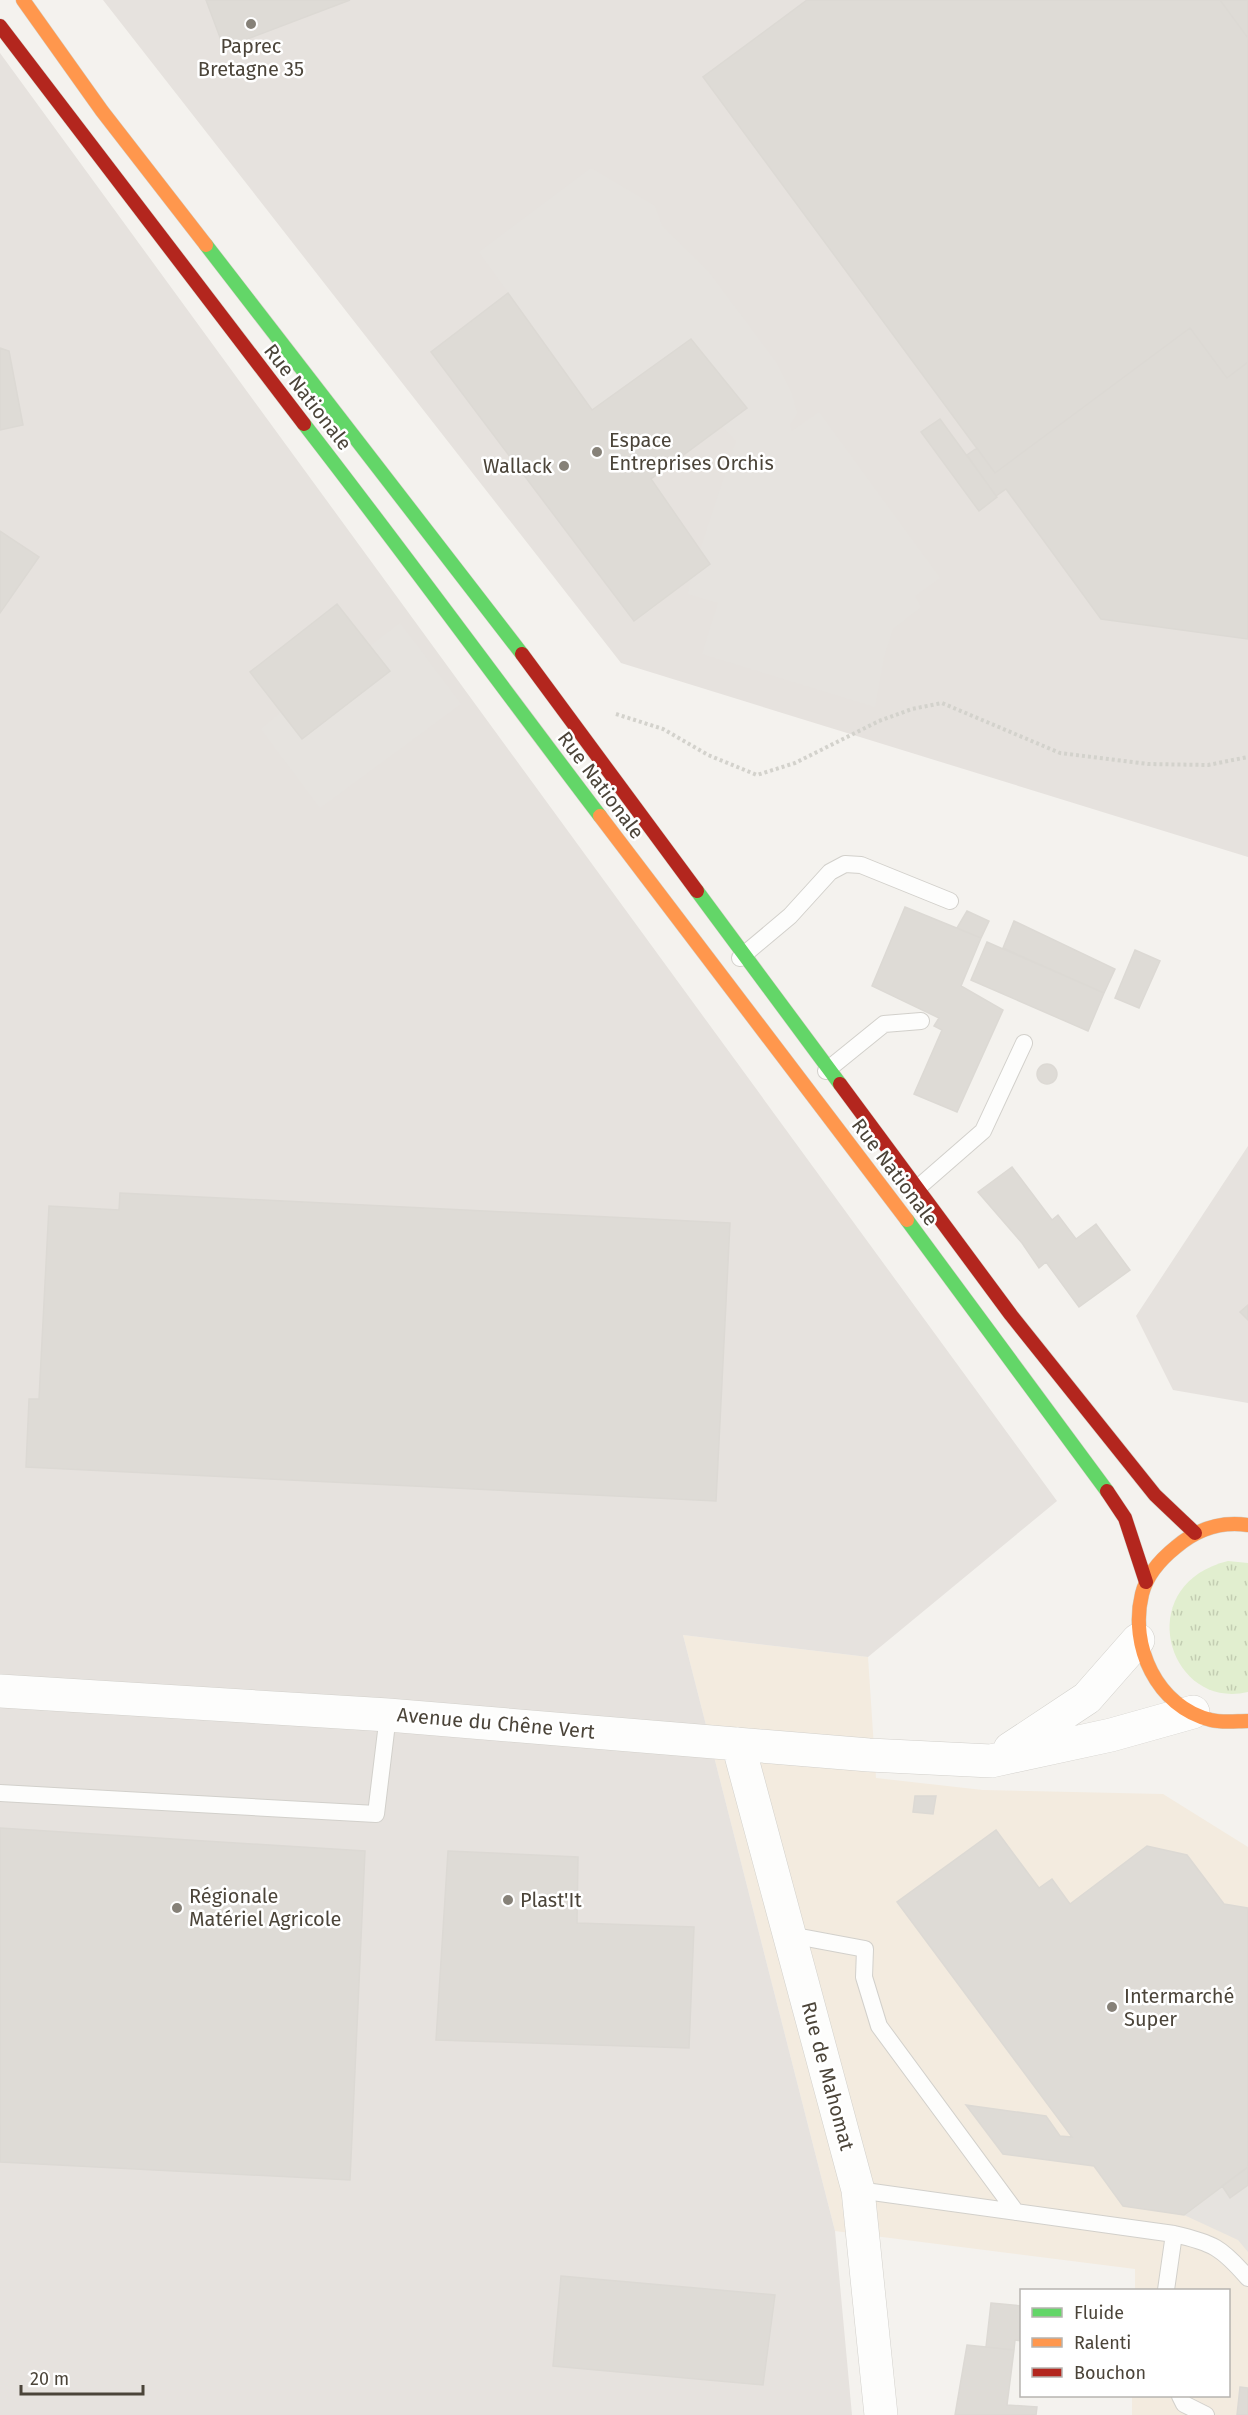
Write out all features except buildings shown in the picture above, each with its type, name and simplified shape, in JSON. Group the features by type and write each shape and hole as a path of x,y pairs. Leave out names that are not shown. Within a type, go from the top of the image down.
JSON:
{"main road":[{"name":"Rue Nationale","path":"12,13 102,111 442,547 746,953 1011,1315 1155,1495 1195,1533"},
{"name":"Rue Nationale","path":"12,13 78,131 415,567 465,638 991,1331 1125,1518 1146,1582"},
{"path":"991,1331 1011,1315"},
{"path":"1244,1724 1202,1717 1172,1700 1150,1673 1138,1640 1139,1600 1158,1561 1175,1544 1195,1533 1218,1525 1248,1525"}],"street":[{"path":"991,1761 1087,1698 1138,1640"},
{"name":"Avenue du Chêne Vert","path":"0,1691 388,1714 869,1755 991,1761 1112,1735 1193,1712"},
{"name":"Rue de Mahomat","path":"738,1744 858,2190 881,2415"}],"lane":[{"path":"720,973 790,916 830,872 845,864 861,865 950,900"},
{"path":"805,1086 884,1024 921,1021"},
{"path":"896,1207 983,1131 1024,1042"},
{"path":"0,1793 376,1814 388,1714"},
{"path":"790,1935 865,1949 864,1977 879,2026 1016,2212"},
{"path":"858,2190 1174,2234 1210,2243 1230,2257 1248,2278"},
{"path":"1166,2289 1174,2234"},
{"path":"1180,2397 1184,2404 1206,2415"}],"path":[{"path":"607,712 663,729 708,755 757,775 795,763 879,721 912,709 942,703 1060,753 1148,764 1208,765 1248,757"}],"shaded area":[{"path":"103,0 1248,0 1248,857 621,663"},
{"path":"0,53 1057,1501 868,1657 683,1635 835,2231 852,2415 0,2415"},
{"path":"591,168 655,206 662,226 708,271 776,362 792,394 797,413 790,425 792,431 819,412 940,578 915,596 921,607 893,629 884,657 875,707 702,654 718,603 688,594 691,578 710,564 700,550 736,441 722,426 746,408 691,339 592,410 479,252"},
{"path":"400,623 461,704 320,808 261,729 281,712 303,739 389,672 370,646"},
{"path":"1248,1146 1248,1403 1173,1390 1136,1316"},
{"path":"683,1635 868,1657 876,1778 983,1790 1163,1794 1248,1847 1248,2415 1132,2415 1132,2397 1230,2397 1230,2289 1135,2289 1135,2269 835,2231"},
{"path":"1248,2185 1248,2252 1238,2240 1184,2215 1222,2186 1231,2198"}],"green space":[{"path":"1228,1561 1248,1563 1248,1692 1220,1693 1197,1683 1181,1665 1171,1643 1170,1618 1179,1594 1197,1574"}],"traffic: fast":[{"path":"206,245 522,654"},
{"path":"304,424 600,816"},
{"path":"697,891 840,1084"},
{"path":"907,1220 1107,1491"}],"traffic: slow":[{"path":"23,0 102,111 206,245"},
{"path":"600,816 907,1220"},
{"path":"1248,1525 1219,1525 1192,1535 1176,1547 1160,1562 1147,1580 1139,1614 1140,1634 1151,1672 1176,1702 1192,1713 1211,1720 1248,1721"}],"traffic: jam":[{"path":"0,26 304,424"},
{"path":"522,654 697,891"},
{"path":"840,1084 1011,1315 1155,1495 1195,1533"},
{"path":"1107,1491 1125,1518 1146,1582"}],"place":[{"name":"Paprec Bretagne 35","path":"251,24"},
{"name":"Espace Entreprises Orchis","path":"597,452"},
{"name":"Wallack","path":"564,466"},
{"name":"Plast'It","path":"508,1900"},
{"name":"Régionale Matériel Agricole","path":"177,1908"},
{"name":"Intermarché Super","path":"1112,2007"}]}
